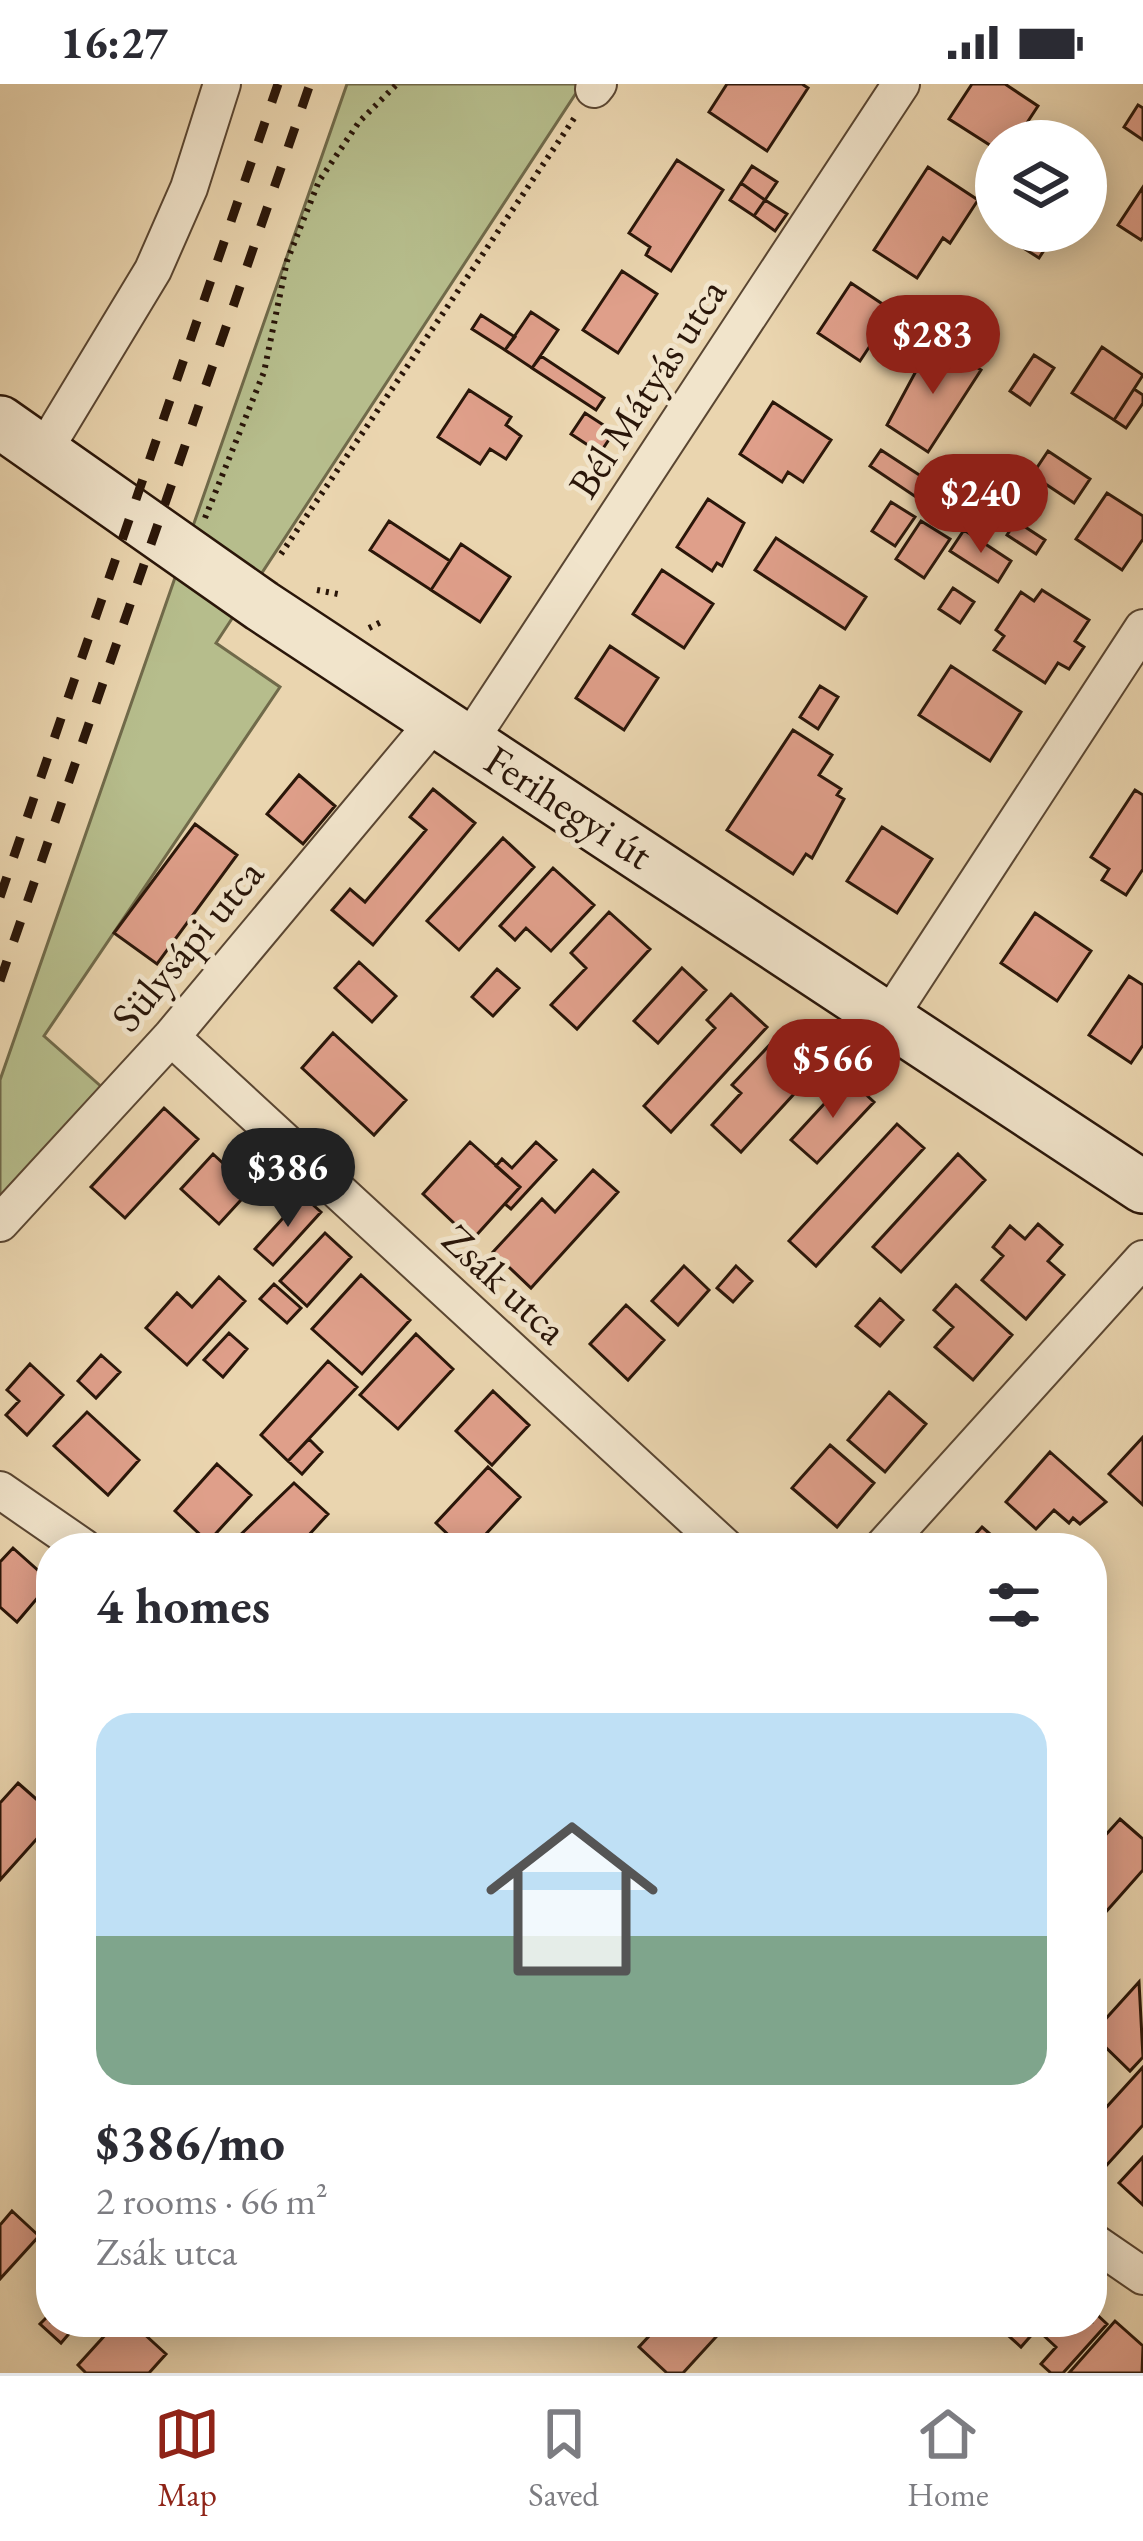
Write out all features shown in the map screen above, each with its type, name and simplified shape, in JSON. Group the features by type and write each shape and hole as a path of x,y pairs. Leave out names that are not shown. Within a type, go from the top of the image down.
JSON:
{"main road":[{"name":"Ferihegyi út","path":"0,422 453,731 1143,1187"}],"street":[{"path":"43,452 153,270 189,188 222,84"},
{"name":"Bél Mátyás utca","path":"453,731 901,84"},
{"path":"889,1017 1143,628"},
{"name":"Sülysápi utca","path":"0,1223 453,731"},
{"name":"Zsák utca","path":"171,1037 710,1533"},
{"path":"896,1533 1143,1259"},
{"path":"0,1490 62,1533"},
{"path":"1107,2251 1143,2276"}],"path":[{"path":"201,527 264,372 287,261 319,181 358,122 397,84"},
{"path":"281,554 596,87"}],"green space":[{"path":"347,84 582,84 216,643 280,687 44,1036 104,1089 0,1197 0,1080"}],"building":[{"path":"727,84 802,84 808,88 767,151 709,112"},
{"path":"972,84 1005,84 1038,106 1029,120 975,120 975,136 949,119"},
{"path":"1138,105 1143,108 1143,140 1124,127"},
{"path":"677,160 723,190 671,271 646,255 650,247 629,233"},
{"path":"752,166 777,182 765,200 741,183"},
{"path":"928,167 975,198 950,243 943,238 917,278 874,250"},
{"path":"741,183 765,200 754,216 730,200"},
{"path":"1143,187 1143,237 1141,240 1118,225"},
{"path":"765,200 787,214 775,231 754,216"},
{"path":"622,271 657,294 618,353 583,330"},
{"path":"851,283 893,311 860,361 818,333"},
{"path":"531,312 558,330 532,368 505,350"},
{"path":"481,315 515,337 505,350 472,329"},
{"path":"941,344 981,370 928,452 887,425 923,358 930,362"},
{"path":"1102,347 1143,375 1114,420 1072,393"},
{"path":"1034,355 1054,368 1030,405 1010,391"},
{"path":"541,356 604,398 596,410 532,368"},
{"path":"1134,389 1143,395 1143,403 1126,428 1114,420"},
{"path":"469,390 511,417 506,425 521,436 506,459 490,449 480,464 438,437"},
{"path":"773,402 831,440 803,482 788,472 782,482 740,454"},
{"path":"585,413 614,432 600,453 571,434"},
{"path":"881,450 930,482 919,499 870,466"},
{"path":"1048,451 1090,479 1074,503 1032,475"},
{"path":"1107,493 1143,516 1143,539 1122,570 1076,539"},
{"path":"708,499 744,523 722,566 717,563 712,571 677,547"},
{"path":"891,502 915,517 895,546 872,531"},
{"path":"389,521 450,561 431,590 370,550"},
{"path":"921,521 950,539 924,578 896,559"},
{"path":"1016,521 1045,540 1036,554 1007,535"},
{"path":"964,530 1011,561 998,582 950,551"},
{"path":"776,538 866,597 845,629 755,570"},
{"path":"461,544 510,577 480,622 431,590"},
{"path":"662,570 713,604 684,648 633,614"},
{"path":"953,588 974,602 960,623 939,609"},
{"path":"1042,590 1089,620 1075,641 1084,647 1069,669 1058,663 1045,683 994,650 1004,636 996,630 1021,592 1034,601"},
{"path":"610,646 658,678 624,730 576,698"},
{"path":"951,666 1021,712 990,761 919,715"},
{"path":"820,686 838,697 818,729 800,717"},
{"path":"793,730 832,755 819,775 841,789 837,795 844,799 812,858 806,854 793,874 727,830"},
{"path":"299,775 335,806 303,844 267,814"},
{"path":"433,789 475,823 373,945 332,910 350,889 365,902 426,830 410,817"},
{"path":"1135,790 1143,795 1143,869 1126,895 1102,880 1109,869 1091,857"},
{"path":"195,824 237,855 157,964 114,933"},
{"path":"882,827 932,859 897,913 847,881"},
{"path":"503,838 534,867 459,950 427,921"},
{"path":"553,868 594,905 551,951 526,928 515,940 500,926"},
{"path":"609,912 650,949 577,1029 551,1005 586,968 571,953"},
{"path":"1035,913 1091,951 1057,1001 1001,963"},
{"path":"359,962 396,996 372,1022 335,988"},
{"path":"682,968 706,990 658,1043 634,1021"},
{"path":"497,969 519,988 493,1016 472,997"},
{"path":"1129,976 1143,985 1143,1045 1131,1063 1089,1035"},
{"path":"731,994 767,1027 671,1132 644,1106 715,1028 707,1020"},
{"path":"333,1033 406,1100 374,1135 302,1068"},
{"path":"777,1037 815,1071 741,1152 712,1125 741,1093 732,1085"},
{"path":"848,1078 874,1102 817,1163 791,1140"},
{"path":"164,1108 198,1139 125,1218 91,1187"},
{"path":"897,1124 924,1148 816,1266 789,1241"},
{"path":"470,1142 520,1187 472,1240 423,1194"},
{"path":"536,1142 556,1160 511,1209 505,1204 520,1187 496,1166 502,1159 512,1168"},
{"path":"213,1154 251,1189 219,1224 181,1189"},
{"path":"958,1154 985,1180 901,1272 873,1247"},
{"path":"593,1170 618,1192 531,1288 493,1252 542,1199 555,1212"},
{"path":"303,1196 321,1212 273,1265 255,1249"},
{"path":"1038,1224 1062,1245 1048,1261 1064,1275 1026,1319 982,1280 1003,1256 993,1247 1010,1226 1025,1239"},
{"path":"325,1233 351,1257 307,1306 280,1281"},
{"path":"684,1266 709,1290 678,1325 652,1301"},
{"path":"736,1266 752,1281 733,1302 717,1288"},
{"path":"361,1275 410,1320 362,1374 312,1329"},
{"path":"219,1277 245,1301 187,1365 146,1328 177,1293 192,1307"},
{"path":"274,1284 301,1308 287,1323 260,1299"},
{"path":"956,1285 1012,1335 973,1380 935,1347 953,1327 934,1310"},
{"path":"880,1299 903,1320 880,1346 856,1326"},
{"path":"626,1305 664,1340 628,1380 590,1344"},
{"path":"229,1333 247,1349 223,1377 204,1360"},
{"path":"416,1334 453,1369 398,1429 360,1395"},
{"path":"101,1355 120,1372 96,1398 78,1381"},
{"path":"328,1361 357,1387 288,1461 261,1435"},
{"path":"30,1364 63,1395 27,1435 6,1415 19,1401 7,1390"},
{"path":"493,1391 529,1425 492,1465 456,1431"},
{"path":"889,1392 926,1424 885,1472 848,1440"},
{"path":"87,1412 139,1460 108,1495 54,1446"},
{"path":"1143,1437 1143,1505 1109,1474"},
{"path":"309,1439 322,1452 302,1474 288,1461"},
{"path":"830,1445 874,1483 837,1527 792,1488"},
{"path":"1050,1452 1106,1502 1080,1524 1073,1518 1069,1523 1054,1510 1036,1529 1006,1502"},
{"path":"217,1464 251,1495 216,1533 198,1533 175,1511"},
{"path":"488,1467 520,1497 487,1533 446,1533 436,1523"},
{"path":"294,1483 328,1514 311,1533 242,1533"},
{"path":"13,1548 36,1569 36,1600 17,1622 0,1607 0,1562"},
{"path":"18,1783 36,1799 36,1840 0,1880 0,1803"},
{"path":"1120,1819 1143,1839 1143,1870 1107,1911 1107,1833"},
{"path":"1139,1982 1143,2057 1130,2071 1107,2049 1107,2017"},
{"path":"1143,2067 1143,2125 1107,2165 1107,2107"},
{"path":"1143,2157 1143,2205 1119,2183"},
{"path":"12,2211 36,2233 36,2239 0,2279 0,2225"},
{"path":"1115,2321 1143,2346 1142,2373 1069,2373 1101,2337 1107,2337"},
{"path":"103,2337 147,2337 166,2354 149,2373 86,2373 78,2365"},
{"path":"648,2337 716,2337 683,2373 667,2373 639,2347"},
{"path":"1010,2337 1030,2337 1021,2347"},
{"path":"1045,2337 1095,2337 1063,2373 1051,2373 1041,2364 1056,2347"}],"railway":[{"path":"0,897 278,84"},
{"path":"0,981 310,84"}]}
